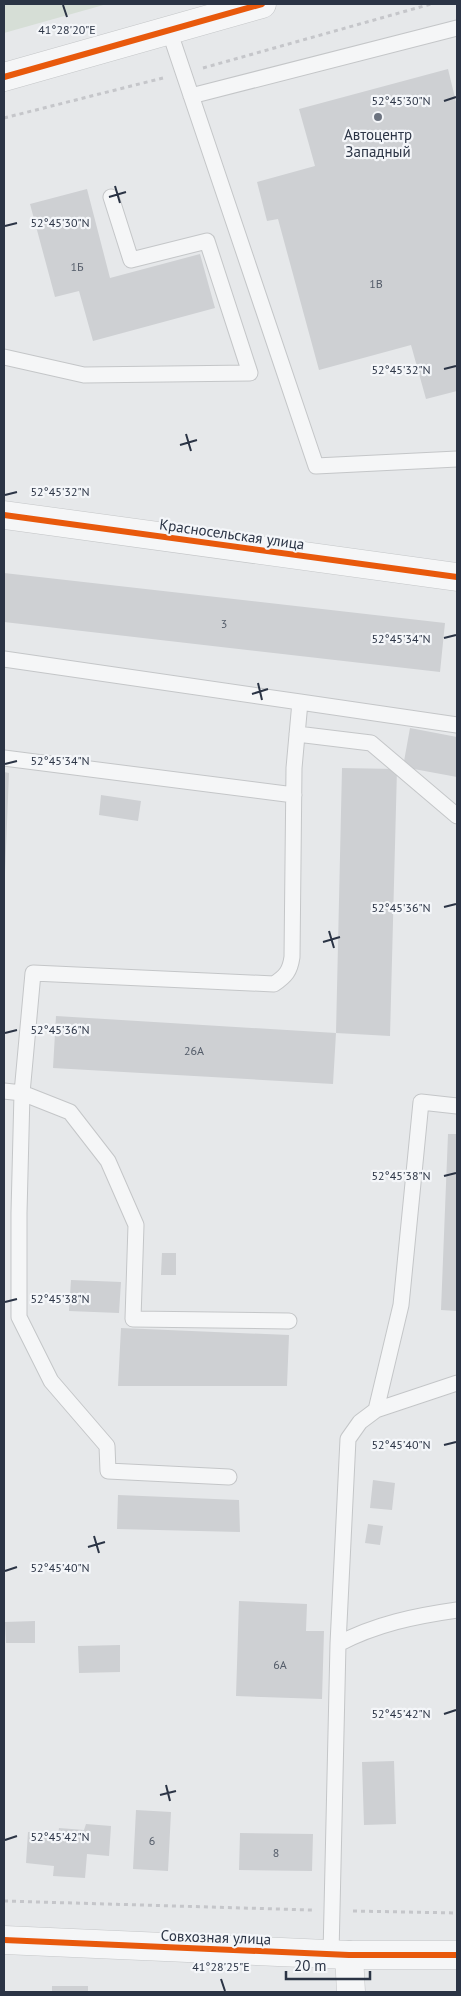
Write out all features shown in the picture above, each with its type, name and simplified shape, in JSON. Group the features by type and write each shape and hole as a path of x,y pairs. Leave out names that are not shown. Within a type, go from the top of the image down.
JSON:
{"street":[{"path":"4,77 262,4"},
{"name":"Красносельская улица","path":"4,514 457,578"},
{"name":"Совхозная улица","path":"4,1940 340,1954 457,1955"},
{"path":"340,1954 351,1992"}],"lane":[{"path":"192,96 457,28"},
{"path":"169,30 316,466 457,459"},
{"path":"4,357 84,374 250,374 206,241 131,260 112,197"},
{"path":"4,658 457,725"},
{"path":"229,1478 108,1471 107,1446 51,1381 19,1317 22,1092 33,973 274,984 285,977 290,968 292,957 294,795 300,702"},
{"path":"297,734 371,743 457,816"},
{"path":"4,758 294,795"},
{"path":"4,1091 22,1092 70,1112 108,1161 136,1224 133,1319 289,1322"},
{"path":"376,1410 401,1305 421,1102 457,1106"},
{"path":"340,1954 333,1911 338,1644 348,1438 360,1422 376,1410 457,1383"},
{"path":"338,1644 359,1633 392,1622 457,1610"}],"path":[{"path":"4,118 184,73 431,4"},
{"path":"4,1900 333,1911 457,1913"}],"shaded area":[{"path":"4,4 107,4 4,33"}],"building":[{"path":"448,69 457,106 457,391 426,399 411,345 319,370 278,219 267,221 257,182 315,166 299,109"},
{"path":"87,189 110,278 200,254 215,308 93,341 79,291 55,297 30,204"},
{"path":"4,573 445,623 440,672 4,622"},
{"path":"410,728 457,737 457,777 403,767"},
{"path":"342,768 397,769 390,1036 336,1033"},
{"path":"4,772 9,773 5,873 4,873"},
{"path":"101,795 141,801 138,821 99,815"},
{"path":"56,1016 336,1033 333,1084 53,1068"},
{"path":"448,1134 457,1134 457,1311 441,1310"},
{"path":"162,1253 176,1253 176,1275 161,1275"},
{"path":"71,1280 121,1282 119,1313 69,1311"},
{"path":"121,1328 289,1335 287,1386 118,1386"},
{"path":"373,1480 395,1483 392,1510 370,1508"},
{"path":"118,1495 239,1500 240,1532 117,1529"},
{"path":"368,1524 383,1526 380,1545 365,1543"},
{"path":"239,1601 307,1604 306,1631 324,1631 322,1699 236,1696"},
{"path":"35,1621 35,1643 6,1643 5,1622"},
{"path":"120,1645 120,1672 79,1673 78,1646"},
{"path":"394,1761 396,1824 364,1825 362,1762"},
{"path":"136,1810 171,1812 168,1871 133,1869"},
{"path":"86,1824 111,1826 109,1856 87,1854 85,1878 53,1876 54,1866 26,1863 28,1832 58,1835 59,1828 84,1830"},
{"path":"240,1833 313,1834 312,1871 239,1870"},
{"path":"52,1986 88,1986 88,1992 52,1992"}],"cycle path":[{"path":"4,77 262,4"},
{"path":"4,515 457,577"},
{"path":"4,1940 349,1955 457,1955"}],"place":[{"name":"Автоцентр Западный","path":"378,117"}]}
